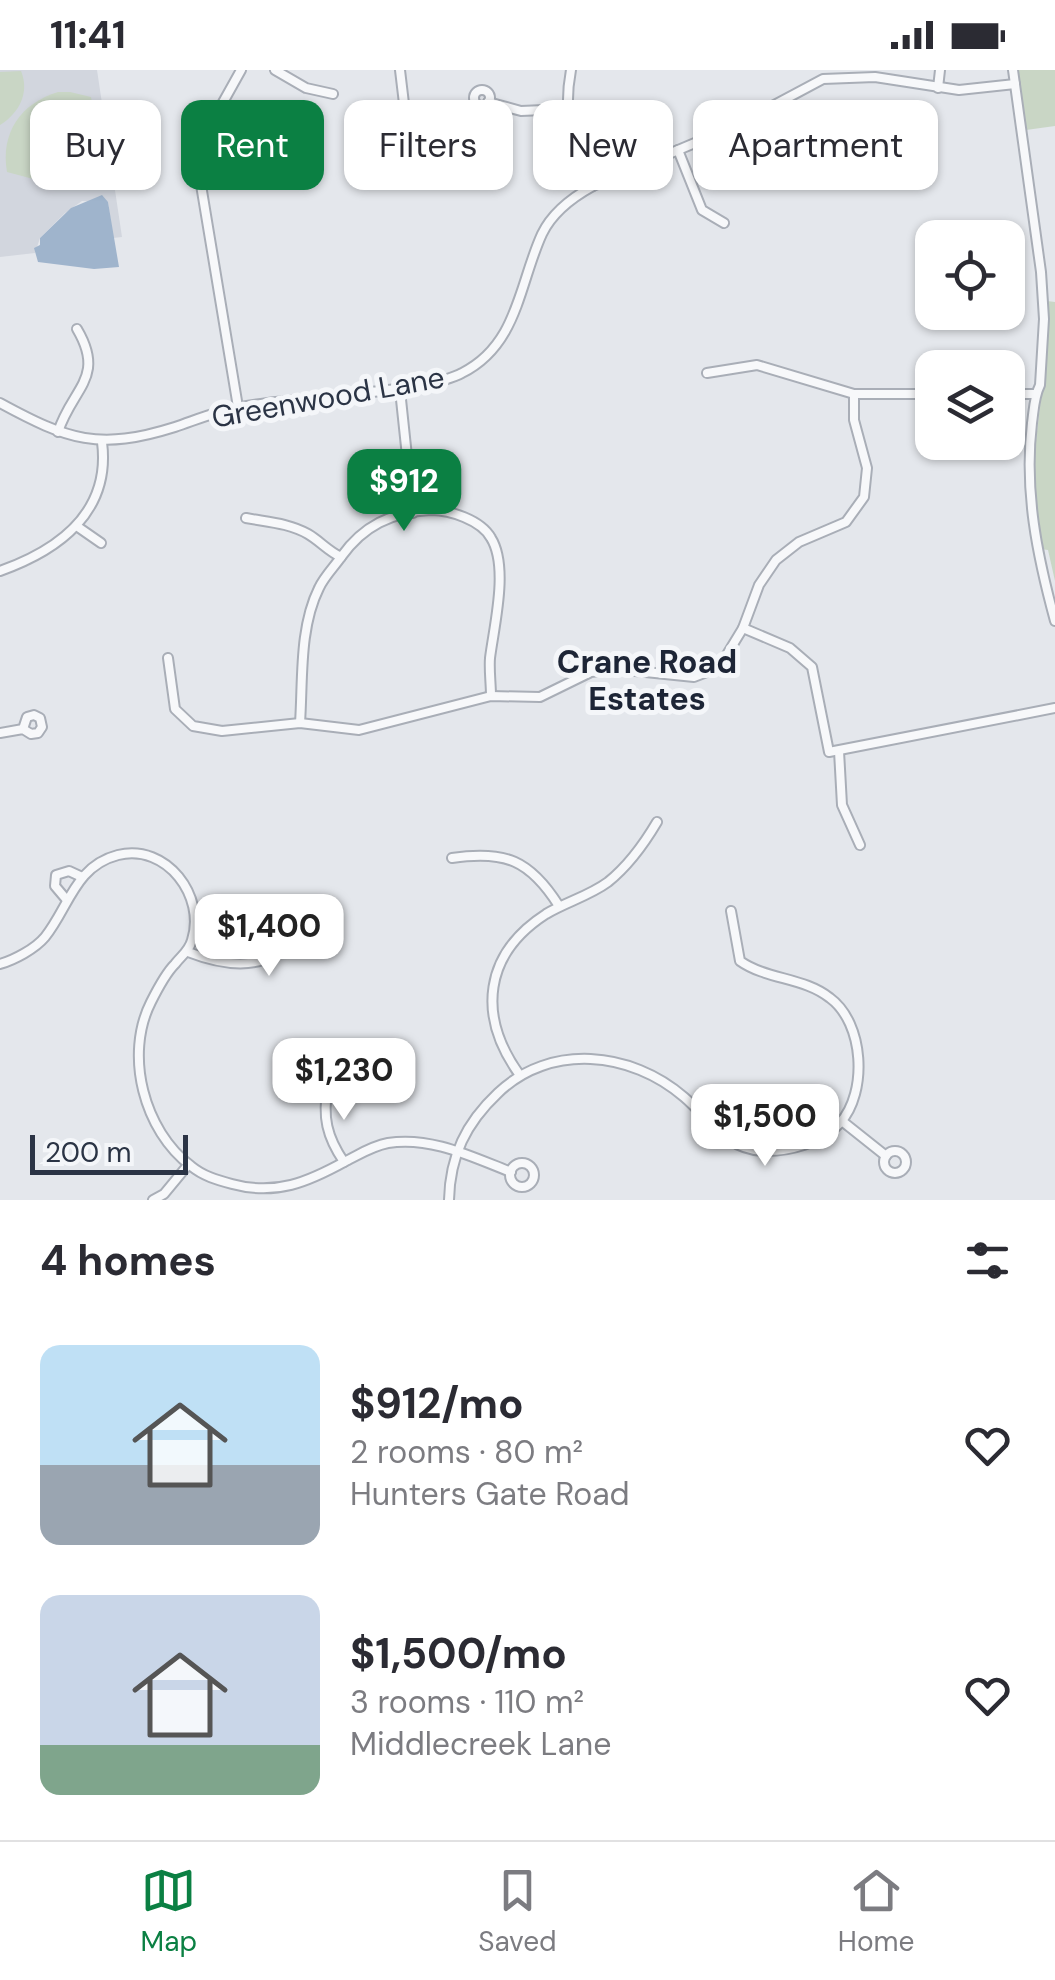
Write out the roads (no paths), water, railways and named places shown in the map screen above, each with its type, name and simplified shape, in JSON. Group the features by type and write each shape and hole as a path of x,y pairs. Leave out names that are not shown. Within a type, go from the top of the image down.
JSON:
{"street":[{"path":"238,407 199,174 206,131 241,70"},
{"path":"275,70 306,88 334,94"},
{"path":"400,70 404,100"},
{"path":"568,100 571,70"},
{"path":"938,88 940,70"},
{"path":"1013,70 1042,289 1040,385 1030,444 1030,494 1038,555 1055,621"},
{"name":"Greenwood Lane","path":"673,152 756,116 822,74 875,77 959,90 1015,84"},
{"path":"678,150 702,210 724,223"},
{"name":"Greenwood Lane","path":"0,403 34,424 102,442 150,435 238,407 400,390 463,373 487,355 508,330 543,231 574,196 585,190"},
{"path":"58,432 89,372 87,346 78,329"},
{"path":"708,373 757,366 854,394 915,394"},
{"path":"400,390 414,512"},
{"path":"168,658 176,709 193,726 232,730 300,724 360,730 491,696 540,697 590,672 616,668 694,677 718,665 743,628 758,584 776,560 799,542 846,522 864,497 867,468 854,420 854,394"},
{"path":"1025,394 1036,394"},
{"path":"0,571 41,554 78,526 98,488 103,469 102,442"},
{"path":"300,724 310,612 319,587 352,540 368,526 414,512 448,511 491,537 500,572 490,661 491,696"},
{"path":"246,518 288,525 311,535 341,557"},
{"path":"78,526 101,543"},
{"path":"743,628 790,648 812,667 834,752 842,805 860,845"},
{"path":"834,752 1055,708"},
{"path":"0,733 23,729"},
{"path":"519,1074 494,1024 493,988 513,940 559,906 594,891 612,878 644,844 657,822"},
{"path":"0,964 12,961 44,938 82,877 120,854 144,856 171,868 191,896 198,917 188,952 172,966 150,1003 139,1048 143,1096 152,1118 188,1165 209,1178 267,1190 295,1186 372,1147 420,1142 511,1172"},
{"path":"452,858 477,854 512,858 533,872 559,906"},
{"path":"66,898 55,886 56,875 69,871 82,877"},
{"path":"188,952 245,966 272,958 300,938 322,911"},
{"path":"448,1200 456,1151 479,1112 519,1074 541,1065 576,1058 620,1062 656,1076 686,1098 728,1142 759,1151 789,1150 842,1121 860,1064 851,1023 832,998 806,985 754,971 740,961 730,912"},
{"path":"328,1086 326,1125 333,1147 344,1162"},
{"path":"842,1121 886,1156"},
{"path":"153,1200 164,1194 188,1165"}],"water":[{"path":"102,195 108,202 119,267 94,269 38,262 34,248 40,245 40,238 71,208"}],"district":[{"name":"Crane Road Estates","path":"647,680"}]}
